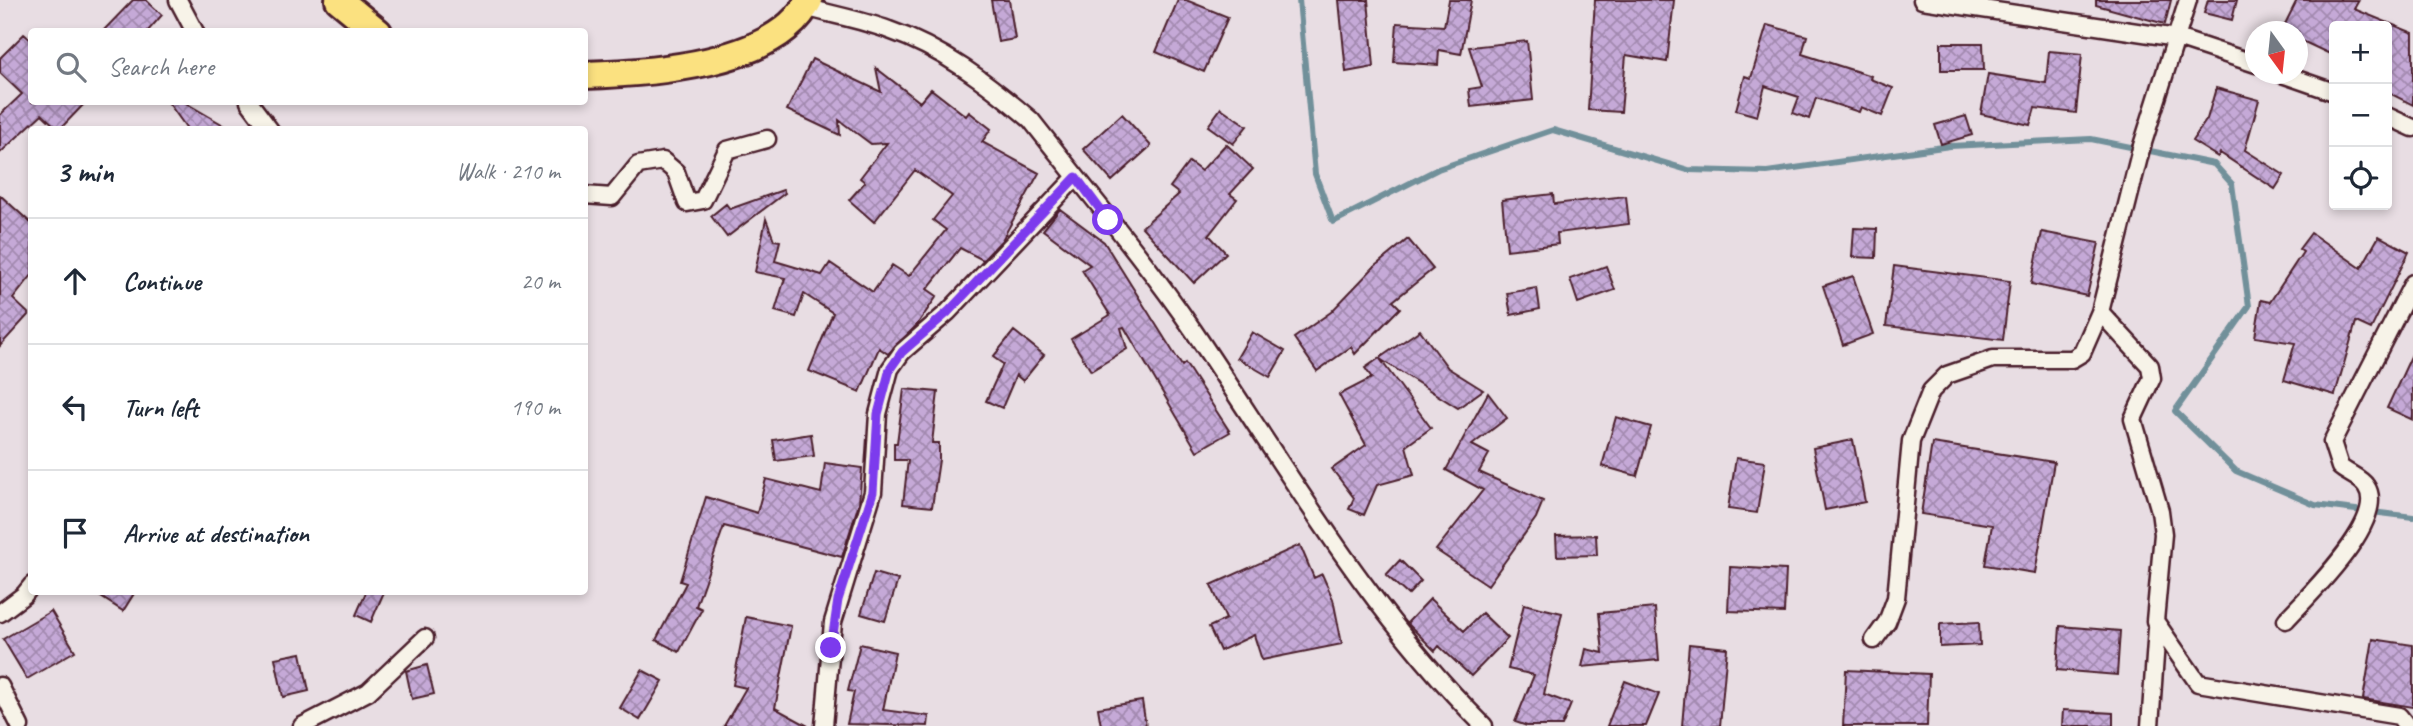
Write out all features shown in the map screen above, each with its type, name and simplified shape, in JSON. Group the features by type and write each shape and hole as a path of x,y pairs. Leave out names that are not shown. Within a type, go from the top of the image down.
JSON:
{"highway":[{"path":"339,0 373,28"},
{"path":"588,75 656,72 716,61 775,35 807,4"}],"street":[{"path":"178,0 193,28"},
{"path":"1922,0 2176,38 2245,60"},
{"path":"1874,640 1887,622 1896,598 1911,441 1931,391 1947,375 1993,359 2078,357 2100,312 2133,175 2188,0"},
{"path":"807,4 891,30 949,59 999,92 1031,120 1191,327 1312,512 1376,601 1435,677 1484,726"},
{"path":"2308,83 2329,90"},
{"path":"251,105 267,126"},
{"path":"2392,118 2413,128"},
{"path":"588,195 612,197 638,165 663,161 676,172 687,203 703,201 727,149 767,139"},
{"path":"824,726 833,622 873,492 878,414 890,369 902,352 948,312 1076,177"},
{"path":"2286,620 2347,553 2362,527 2370,496 2365,484 2340,467 2332,442 2413,283"},
{"path":"2100,312 2150,366 2152,378 2133,419 2160,511 2164,534 2154,614 2157,628 2150,726"},
{"path":"0,613 28,590"},
{"path":"2157,628 2197,683 2399,716 2407,726"},
{"path":"302,726 368,692 425,638"},
{"path":"0,686 20,726"}],"building":[{"path":"133,0 146,0 162,15 151,28 106,28"},
{"path":"991,0 1009,0 1015,39 998,42"},
{"path":"1178,0 1186,0 1228,17 1204,72 1156,52"},
{"path":"1339,0 1368,0 1374,67 1346,72"},
{"path":"1449,0 1471,0 1461,54 1439,50 1438,65 1394,62 1397,23 1444,26"},
{"path":"1595,0 1674,0 1667,62 1626,55 1621,112 1588,110"},
{"path":"2096,0 2171,0 2165,24 2096,5"},
{"path":"2208,0 2237,0 2232,20 2204,13"},
{"path":"2297,0 2359,0 2354,9 2384,21 2329,21 2329,54 2308,44 2308,21 2286,21"},
{"path":"2392,24 2413,33 2413,105 2392,94"},
{"path":"1767,25 1807,36 1802,54 1871,76 1870,79 1893,88 1882,116 1861,107 1859,112 1816,98 1809,119 1793,113 1799,97 1765,86 1757,116 1736,110 1745,76 1751,78"},
{"path":"24,34 28,38 28,105 83,105 63,126 55,126 42,114 0,153 0,115 22,94 0,73 0,58"},
{"path":"1527,41 1533,100 1471,107 1469,89 1482,87 1469,47"},
{"path":"1941,43 1983,43 1984,70 1941,70"},
{"path":"2049,51 2082,54 2076,113 2035,108 2030,125 1981,114 1988,74 2046,83"},
{"path":"812,59 881,92 876,68 920,102 931,89 966,116 969,112 991,129 982,142 1039,173 1002,240 983,260 960,248 927,289 937,296 916,326 888,354 879,348 860,392 809,371 833,313 804,294 796,317 775,311 785,278 755,272 766,219 774,240 780,241 775,261 822,275 830,263 873,292 892,265 909,276 946,230 933,220 952,196 915,170 874,222 849,200 865,182 860,178 887,143 871,144 839,120 840,135 787,110"},
{"path":"2216,88 2259,100 2245,150 2284,175 2275,189 2220,153 2218,157 2192,141 2207,119"},
{"path":"170,105 189,105 225,126 185,126"},
{"path":"1221,108 1247,126 1233,144 1208,126"},
{"path":"1122,114 1151,146 1112,181 1083,149"},
{"path":"1966,116 1972,135 1941,144 1935,125"},
{"path":"1226,144 1253,169 1230,194 1237,199 1209,235 1226,253 1194,283 1142,227 1179,194 1170,187 1189,162 1201,171"},
{"path":"783,190 785,193 727,237 711,216 726,204 730,209"},
{"path":"1553,194 1554,204 1626,196 1629,224 1557,233 1558,244 1507,250 1502,200"},
{"path":"0,195 28,220 28,280 13,299 28,315 0,346"},
{"path":"1060,209 1104,242 1182,366 1185,363 1230,432 1197,451 1124,327 1121,328 1127,349 1091,371 1071,339 1110,315 1082,270 1090,265 1043,230"},
{"path":"1854,228 1877,229 1876,258 1852,257"},
{"path":"2042,232 2099,243 2087,296 2031,284"},
{"path":"2311,233 2361,268 2379,236 2409,252 2371,329 2356,322 2335,395 2284,380 2295,343 2255,337 2261,300 2270,302 2303,252 2299,249"},
{"path":"1408,239 1433,269 1393,301 1400,308 1355,354 1351,347 1317,371 1294,338 1331,312 1375,266"},
{"path":"1606,266 1615,290 1578,303 1570,279"},
{"path":"1894,266 2010,281 2003,340 1886,326"},
{"path":"1853,276 1873,334 1843,345 1823,286"},
{"path":"1537,288 1540,309 1511,315 1507,293"},
{"path":"1420,330 1448,368 1483,390 1458,408 1380,359 1431,428 1406,446 1414,475 1377,485 1364,515 1349,509 1354,498 1332,469 1366,445 1339,395 1372,378 1365,368"},
{"path":"1014,331 1044,355 1023,381 1016,375 1002,408 986,401 1003,364 993,357"},
{"path":"1252,332 1285,351 1270,377 1237,358"},
{"path":"2413,352 2413,420 2387,408"},
{"path":"904,389 938,392 932,443 939,443 939,460 932,507 903,504 908,460 894,460 894,443 897,443"},
{"path":"1488,393 1507,418 1472,445 1489,454 1479,472 1543,501 1536,518 1488,585 1436,550 1483,490 1446,470"},
{"path":"1616,417 1651,427 1637,476 1602,466"},
{"path":"811,434 814,456 776,461 773,440"},
{"path":"1853,440 1865,502 1825,510 1813,448"},
{"path":"1932,443 2054,462 2035,573 1985,565 1992,525 1921,514"},
{"path":"1736,458 1765,462 1757,513 1728,509"},
{"path":"825,463 862,468 859,503 842,557 724,526 696,606 702,609 679,652 656,640 686,583 680,581 706,497 757,513 766,479 821,493"},
{"path":"1596,535 1597,555 1557,556 1556,536"},
{"path":"1300,545 1314,578 1322,574 1333,599 1342,644 1262,660 1254,635 1220,651 1209,627 1226,619 1211,585"},
{"path":"1400,560 1421,581 1408,595 1386,575"},
{"path":"1730,567 1786,570 1784,613 1728,611"},
{"path":"874,573 898,580 885,621 861,614"},
{"path":"98,595 133,595 123,611"},
{"path":"365,595 383,595 371,622 356,615"},
{"path":"1430,599 1464,631 1482,613 1508,638 1471,676 1439,646 1435,651 1407,623"},
{"path":"1524,604 1562,613 1544,694 1571,704 1562,726 1527,726 1515,722 1534,675 1508,669"},
{"path":"1655,608 1659,660 1582,667 1586,649 1603,653 1599,613"},
{"path":"51,611 75,651 27,679 3,639"},
{"path":"746,617 791,626 775,708 808,726 724,726 746,688 733,685"},
{"path":"1979,622 1980,645 1940,647 1940,624"},
{"path":"2060,626 2120,631 2117,675 2057,670"},
{"path":"2373,639 2413,645 2413,707 2363,699"},
{"path":"860,644 895,652 883,710 929,716 928,726 847,724 854,692 848,691"},
{"path":"1689,644 1727,648 1720,726 1682,726"},
{"path":"301,653 309,691 283,697 275,658"},
{"path":"427,665 434,694 412,699 406,671"},
{"path":"642,670 663,681 640,720 620,708"},
{"path":"1846,670 1929,674 1927,726 1843,726"},
{"path":"1625,681 1659,694 1646,726 1607,726"},
{"path":"1142,701 1146,726 1101,726 1098,708"},
{"path":"2063,710 2113,713 2113,726 2062,726"}],"waterway":[{"path":"1299,0 1315,174 1333,222 1438,169 1553,130 1688,170 1767,172 1950,146 2091,139 2214,164 2232,184 2249,306 2175,411 2236,471 2315,505 2413,517"}],"route":[{"path":"831,648 838,600 873,492 878,414 890,369 902,352 948,312 1076,177 1108,220"}]}
